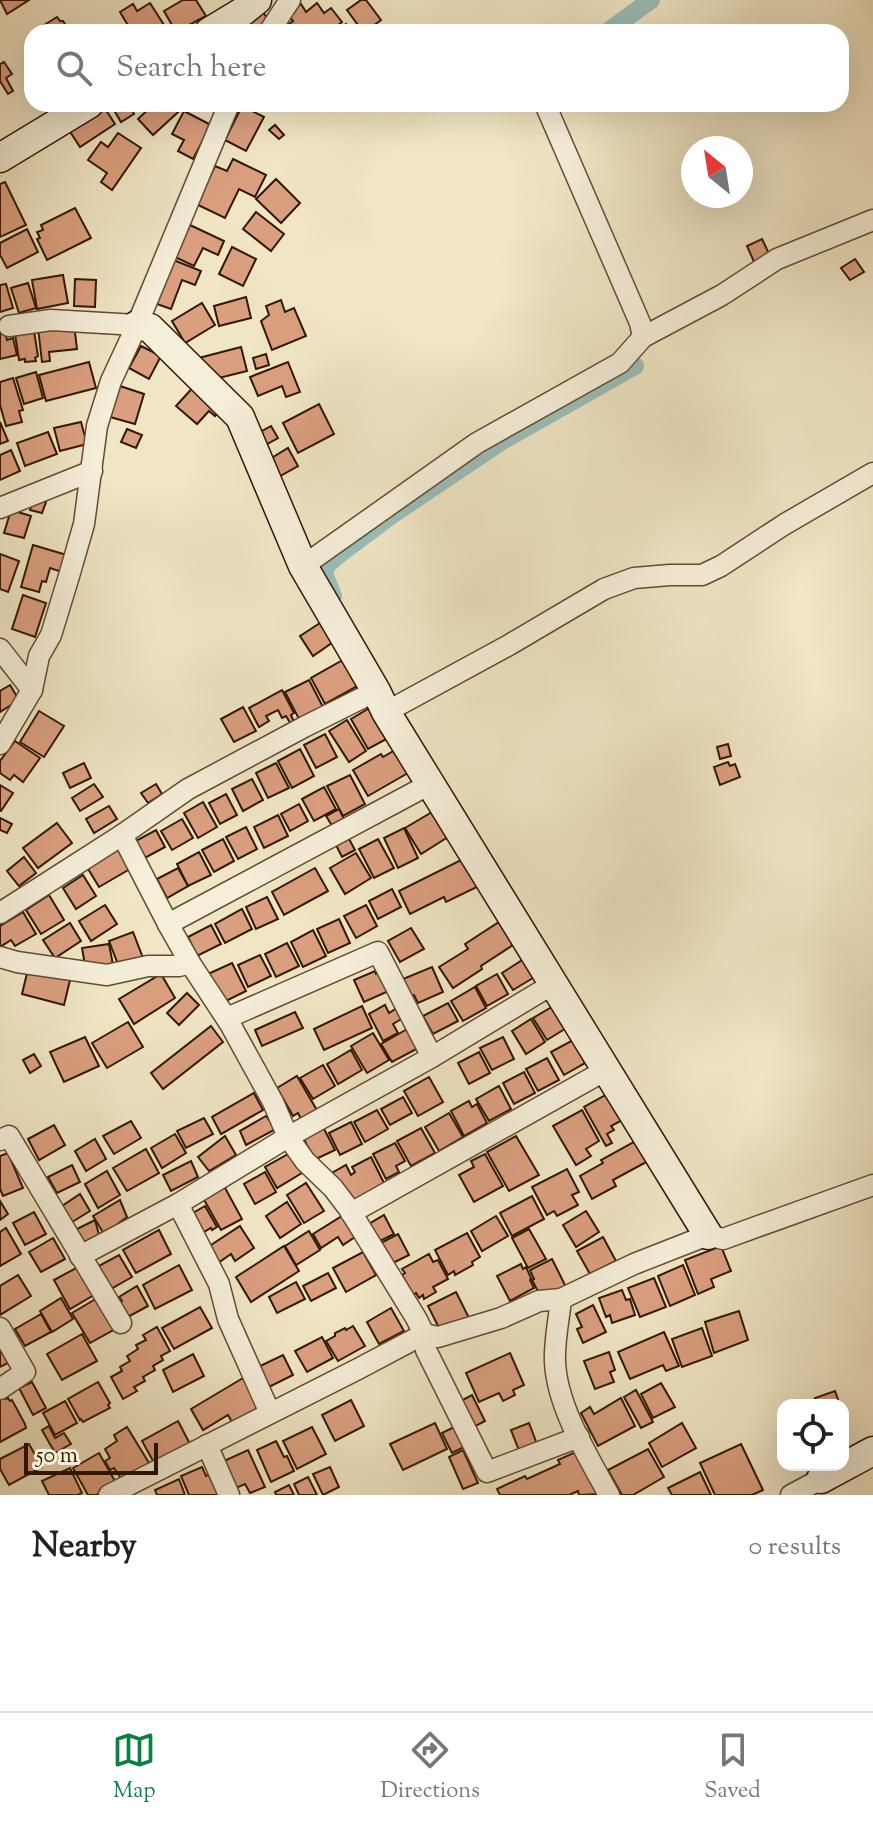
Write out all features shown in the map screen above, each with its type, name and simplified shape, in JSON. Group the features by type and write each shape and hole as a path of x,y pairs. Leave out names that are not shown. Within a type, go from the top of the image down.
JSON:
{"street":[{"path":"274,24 290,0"},
{"path":"218,24 241,4"},
{"path":"0,158 76,112"},
{"path":"0,744 32,690 39,656 51,635 84,524 97,426 111,381 226,112"},
{"path":"548,112 640,323 643,337"},
{"path":"303,566 477,443 620,363 643,337 722,295 777,259 873,220"},
{"path":"9,326 51,320 150,328 240,417 303,566 381,702 606,1070 716,1237"},
{"path":"0,508 92,471"},
{"path":"0,913 188,789 304,727 381,702 509,645 604,589 634,578 702,575 873,473"},
{"path":"0,649 32,690"},
{"path":"168,924 430,784"},
{"path":"122,835 190,963 227,1018 273,1102 288,1137 351,1213 424,1334 426,1350 487,1472 579,1437"},
{"path":"227,1018 378,952 432,1057"},
{"path":"0,957 107,975 148,966 190,963"},
{"path":"80,1256 178,1204 553,984"},
{"path":"351,1213 606,1070"},
{"path":"0,1140 9,1136 121,1323"},
{"path":"109,1495 424,1334 438,1337 501,1318 539,1301 561,1299 634,1264 873,1185"},
{"path":"178,1204 219,1284 228,1319 270,1413"},
{"path":"561,1299 555,1362 561,1394 609,1495"},
{"path":"0,1328 25,1372 0,1389"},
{"path":"207,1445 229,1495"},
{"path":"791,1495 873,1451"}],"building":[{"path":"0,0 29,0 7,14"},
{"path":"183,0 196,0 206,16 191,24 171,24 164,11"},
{"path":"366,0 381,20 376,24 357,24 347,10"},
{"path":"150,3 163,24 127,24 120,12 133,4 137,11"},
{"path":"317,3 324,13 331,8 342,22 289,24 293,21 287,14 301,4 306,12"},
{"path":"262,10 269,22 266,24 245,24"},
{"path":"57,17 65,24 46,24"},
{"path":"4,62 12,74 6,78 13,91 8,94 0,81 0,64"},
{"path":"90,112 107,112 115,124 80,147 67,127"},
{"path":"115,112 133,112 134,114 121,122"},
{"path":"145,112 178,112 153,135 138,119"},
{"path":"183,112 211,125 193,159 178,151 184,140 172,134"},
{"path":"239,112 254,112 264,117 246,151 225,140"},
{"path":"275,125 284,135 279,139 269,130"},
{"path":"118,133 141,148 112,190 101,182 107,173 88,160 101,142 108,147"},
{"path":"233,159 266,175 255,197 239,189 225,218 196,204 215,166 227,171"},
{"path":"276,179 300,203 281,223 256,199"},
{"path":"5,182 26,225 0,237 0,184"},
{"path":"75,208 91,238 47,260 37,232 43,230 41,225"},
{"path":"256,212 284,234 271,251 243,229"},
{"path":"190,225 224,241 218,255 203,248 194,266 175,257"},
{"path":"27,229 38,252 7,268 0,255 0,243"},
{"path":"762,239 770,256 755,264 747,246"},
{"path":"232,247 256,259 243,286 219,274"},
{"path":"171,259 201,271 195,285 182,280 171,309 154,303"},
{"path":"855,259 864,272 850,280 841,268"},
{"path":"63,275 68,303 37,309 32,280"},
{"path":"75,279 96,280 95,307 74,306"},
{"path":"28,283 36,308 19,313 11,288"},
{"path":"6,284 13,308 0,312 0,285"},
{"path":"246,297 251,318 219,326 214,306"},
{"path":"281,300 285,312 294,308 306,336 272,350 261,321 269,315 266,306"},
{"path":"202,303 215,325 185,343 172,321"},
{"path":"74,324 77,349 49,352 50,361 42,362 38,328"},
{"path":"0,325 3,325 7,340 13,338 17,355 0,359"},
{"path":"34,331 36,361 19,360 15,334"},
{"path":"141,346 161,356 149,379 129,368"},
{"path":"241,347 247,371 215,379 191,360"},
{"path":"266,354 269,365 256,369 253,358"},
{"path":"89,362 96,388 46,401 39,375"},
{"path":"288,362 300,392 286,397 282,386 258,396 250,377"},
{"path":"36,372 43,398 24,404 16,378"},
{"path":"13,378 23,410 19,411 22,422 6,426 0,405 0,382"},
{"path":"197,383 223,407 215,416 209,411 197,424 176,406"},
{"path":"120,386 144,394 135,424 110,417"},
{"path":"319,404 334,434 298,453 283,423"},
{"path":"0,422 8,441 0,444"},
{"path":"81,422 87,444 60,451 54,428"},
{"path":"271,426 278,438 260,448 253,436"},
{"path":"127,429 142,435 136,448 121,442"},
{"path":"48,432 57,454 25,466 17,443"},
{"path":"288,448 298,466 275,479 265,462"},
{"path":"11,450 20,471 0,480 0,455"},
{"path":"34,498 46,502 42,513 30,510"},
{"path":"11,510 31,516 24,538 4,533"},
{"path":"33,545 70,556 65,573 50,568 39,592 21,587"},
{"path":"0,554 19,561 8,592 0,589"},
{"path":"23,595 46,603 35,637 12,629"},
{"path":"323,621 336,640 313,656 300,636"},
{"path":"348,657 363,683 325,704 311,678"},
{"path":"309,680 323,707 299,719 285,692"},
{"path":"10,685 19,700 0,712 0,691"},
{"path":"282,690 294,713 291,715 295,724 292,726 286,716 282,718 278,710 266,716 269,721 259,727 249,708"},
{"path":"373,706 390,737 368,749 351,719"},
{"path":"243,707 256,731 234,742 221,719"},
{"path":"39,711 64,726 44,757 20,742"},
{"path":"347,720 366,751 349,762 329,731"},
{"path":"325,734 337,757 316,768 304,745"},
{"path":"15,741 40,758 23,782 14,775 10,780 0,773 0,761"},
{"path":"728,744 731,756 720,759 717,747"},
{"path":"300,749 314,776 292,788 278,761"},
{"path":"395,750 408,773 368,796 353,770 381,754 383,757"},
{"path":"728,762 730,766 735,764 740,777 720,785 714,767"},
{"path":"84,763 91,778 70,788 63,773"},
{"path":"276,763 289,788 268,798 256,773"},
{"path":"350,775 365,804 343,816 327,786"},
{"path":"252,779 263,800 243,811 232,789"},
{"path":"94,784 103,797 80,811 72,798"},
{"path":"156,784 162,794 148,803 141,793"},
{"path":"0,785 13,793 1,811 0,811"},
{"path":"324,787 336,809 314,821 302,799"},
{"path":"226,794 237,815 220,824 209,803"},
{"path":"203,802 217,827 198,838 184,813"},
{"path":"299,804 308,821 290,831 281,814"},
{"path":"109,806 117,819 94,833 86,819"},
{"path":"339,809 346,823 334,829 326,816"},
{"path":"432,812 448,837 421,854 405,828"},
{"path":"278,815 288,836 264,848 254,827"},
{"path":"0,818 12,824 7,833 0,830"},
{"path":"182,819 193,838 172,850 161,831"},
{"path":"57,823 72,843 38,868 23,848"},
{"path":"246,827 257,849 238,859 226,837"},
{"path":"404,828 418,858 398,868 384,838"},
{"path":"156,830 165,847 143,859 134,842"},
{"path":"348,837 355,850 342,857 335,843"},
{"path":"223,839 234,861 214,872 202,850"},
{"path":"378,839 394,868 374,878 359,849"},
{"path":"119,849 130,869 99,887 87,867"},
{"path":"199,852 211,875 188,886 177,864"},
{"path":"356,853 371,878 345,894 330,868"},
{"path":"469,856 483,884 446,902 444,897 410,914 399,891"},
{"path":"24,857 36,873 19,886 7,871"},
{"path":"178,868 188,886 167,898 157,879"},
{"path":"315,868 328,891 284,915 272,892"},
{"path":"83,875 96,896 76,909 63,888"},
{"path":"392,889 401,907 378,919 369,901"},
{"path":"49,895 64,920 41,934 26,910"},
{"path":"267,897 278,919 256,929 246,907"},
{"path":"105,905 117,924 91,941 79,921"},
{"path":"366,905 377,926 356,938 344,916"},
{"path":"242,909 252,929 225,943 215,924"},
{"path":"23,912 36,934 15,946 11,940 0,947 0,926"},
{"path":"339,919 350,943 328,953 317,929"},
{"path":"499,922 513,945 453,988 439,967 468,949 465,944"},
{"path":"70,923 81,941 55,958 43,940"},
{"path":"211,925 221,944 197,956 188,937"},
{"path":"411,928 424,949 400,962 388,941"},
{"path":"313,930 326,956 303,967 291,942"},
{"path":"133,932 143,958 119,967 109,941"},
{"path":"287,943 299,966 276,977 265,954"},
{"path":"109,944 113,965 91,969 85,965 82,948"},
{"path":"260,955 271,976 248,987 238,965"},
{"path":"527,957 538,975 513,990 502,973"},
{"path":"232,963 246,991 222,1003 208,974"},
{"path":"432,967 443,992 418,1003 414,995 410,997 403,979"},
{"path":"28,969 70,980 64,1005 22,994"},
{"path":"375,971 376,974 383,971 391,990 364,1002 354,980"},
{"path":"161,974 175,998 134,1024 119,999"},
{"path":"497,974 508,994 487,1006 476,986"},
{"path":"475,987 486,1008 463,1021 451,1001"},
{"path":"187,993 199,1005 179,1025 167,1013"},
{"path":"448,1003 458,1021 433,1034 423,1016"},
{"path":"385,1005 389,1013 397,1008 403,1018 393,1024 398,1033 383,1041 369,1014"},
{"path":"555,1005 568,1027 547,1040 533,1018"},
{"path":"362,1006 372,1028 324,1050 314,1029"},
{"path":"295,1012 303,1028 262,1046 255,1030"},
{"path":"531,1019 545,1042 526,1054 512,1031"},
{"path":"128,1022 143,1047 107,1068 92,1043"},
{"path":"211,1026 223,1042 163,1089 151,1073"},
{"path":"409,1028 420,1047 392,1062 381,1044"},
{"path":"373,1033 389,1060 367,1073 351,1046"},
{"path":"85,1037 99,1066 64,1082 50,1052"},
{"path":"503,1037 514,1059 492,1070 480,1048"},
{"path":"573,1040 585,1063 564,1075 551,1052"},
{"path":"351,1050 362,1070 338,1084 327,1064"},
{"path":"479,1052 490,1073 469,1084 458,1063"},
{"path":"34,1054 41,1066 30,1073 23,1060"},
{"path":"547,1058 559,1080 538,1091 526,1069"},
{"path":"323,1065 335,1086 313,1099 300,1078"},
{"path":"524,1072 535,1093 514,1104 503,1083"},
{"path":"297,1076 318,1112 302,1121 298,1113 293,1116 277,1088"},
{"path":"429,1077 443,1102 418,1116 404,1091"},
{"path":"499,1086 511,1109 489,1121 476,1099"},
{"path":"611,1092 626,1118 611,1126 614,1130 607,1134 612,1143 606,1146 584,1107"},
{"path":"254,1093 263,1110 221,1134 212,1117"},
{"path":"403,1097 412,1113 390,1125 381,1109"},
{"path":"469,1101 472,1107 477,1104 487,1123 464,1136 451,1111"},
{"path":"377,1110 388,1129 365,1142 354,1122"},
{"path":"582,1110 599,1141 586,1149 591,1156 576,1165 553,1126"},
{"path":"449,1113 463,1137 439,1151 425,1127"},
{"path":"266,1116 276,1129 246,1145 240,1131"},
{"path":"204,1118 213,1134 186,1148 177,1131"},
{"path":"131,1121 141,1138 114,1154 103,1136"},
{"path":"351,1122 362,1144 340,1155 329,1133"},
{"path":"54,1125 65,1145 39,1160 28,1139"},
{"path":"323,1127 335,1150 314,1160 303,1137"},
{"path":"421,1128 435,1153 411,1166 397,1141"},
{"path":"175,1134 186,1153 162,1168 151,1148"},
{"path":"225,1136 236,1155 209,1171 198,1157"},
{"path":"516,1136 539,1175 509,1191 487,1152"},
{"path":"95,1139 106,1159 86,1171 75,1151"},
{"path":"639,1139 650,1160 613,1180 616,1186 592,1199 580,1176"},
{"path":"395,1143 405,1161 396,1166 399,1172 386,1179 373,1154"},
{"path":"146,1149 159,1173 127,1191 113,1168"},
{"path":"8,1153 23,1188 3,1196 0,1189 0,1156"},
{"path":"290,1153 302,1173 277,1188 265,1167"},
{"path":"485,1154 503,1186 474,1202 459,1175 474,1167 471,1161"},
{"path":"371,1157 385,1185 353,1208 330,1174 346,1165 351,1175 355,1172 352,1167"},
{"path":"191,1161 198,1177 171,1191 163,1175"},
{"path":"72,1165 80,1182 57,1193 48,1177"},
{"path":"567,1169 579,1192 572,1195 578,1205 557,1216 554,1211 547,1215 532,1187"},
{"path":"107,1171 120,1195 98,1208 85,1184"},
{"path":"265,1172 276,1192 255,1204 244,1184"},
{"path":"306,1183 324,1211 304,1223 287,1195"},
{"path":"224,1186 242,1219 221,1230 203,1198"},
{"path":"80,1194 90,1211 69,1224 59,1208"},
{"path":"532,1196 544,1219 512,1236 500,1213"},
{"path":"120,1200 127,1217 104,1234 93,1216"},
{"path":"0,1201 8,1214 0,1220"},
{"path":"287,1202 301,1224 280,1238 266,1216"},
{"path":"205,1206 217,1227 197,1236 186,1217"},
{"path":"586,1211 599,1232 576,1247 563,1225"},
{"path":"34,1212 46,1234 25,1245 13,1223"},
{"path":"384,1215 394,1234 378,1242 369,1224"},
{"path":"342,1216 355,1237 343,1245 338,1237 321,1248 313,1234"},
{"path":"496,1216 508,1236 482,1251 471,1231"},
{"path":"95,1220 99,1235 78,1246 71,1232"},
{"path":"240,1226 254,1248 235,1261 231,1254 218,1263 208,1247"},
{"path":"6,1228 21,1254 0,1266 0,1232"},
{"path":"529,1229 546,1259 528,1268 512,1238"},
{"path":"159,1230 171,1254 136,1273 123,1250"},
{"path":"309,1231 320,1250 296,1265 285,1246"},
{"path":"467,1233 480,1257 472,1262 473,1265 455,1275 454,1271 448,1275 435,1250"},
{"path":"398,1234 409,1255 389,1265 379,1244"},
{"path":"603,1237 616,1261 590,1274 577,1251"},
{"path":"53,1238 65,1259 41,1272 29,1252"},
{"path":"284,1246 299,1271 251,1302 236,1277"},
{"path":"721,1246 731,1271 711,1279 714,1287 698,1294 685,1260"},
{"path":"363,1252 376,1275 346,1292 333,1268"},
{"path":"429,1254 433,1262 438,1260 448,1279 433,1287 436,1292 424,1299 423,1295 419,1298 416,1293 413,1295 402,1269"},
{"path":"119,1255 132,1277 109,1290 97,1267"},
{"path":"552,1259 566,1287 542,1299 530,1270"},
{"path":"521,1264 523,1269 526,1267 534,1288 510,1301 497,1276"},
{"path":"179,1265 192,1290 155,1309 143,1285"},
{"path":"683,1265 695,1295 670,1306 658,1276"},
{"path":"78,1267 94,1295 70,1309 54,1280"},
{"path":"328,1273 336,1288 311,1301 303,1286"},
{"path":"18,1275 31,1296 0,1315 0,1286"},
{"path":"654,1278 666,1307 640,1317 628,1288"},
{"path":"296,1282 305,1299 277,1313 269,1297"},
{"path":"137,1286 148,1306 126,1318 117,1304 122,1301 119,1297"},
{"path":"622,1290 626,1300 630,1299 635,1315 612,1323 610,1315 606,1317 599,1298"},
{"path":"456,1292 469,1318 441,1332 428,1306"},
{"path":"99,1297 117,1328 90,1343 72,1313"},
{"path":"61,1298 73,1319 52,1332 40,1311"},
{"path":"593,1305 606,1332 583,1343 577,1329 582,1327 576,1314"},
{"path":"200,1307 212,1328 174,1349 162,1328"},
{"path":"391,1308 404,1331 379,1344 367,1322"},
{"path":"739,1311 748,1340 714,1353 705,1322"},
{"path":"41,1314 51,1332 25,1346 15,1329"},
{"path":"353,1326 365,1346 338,1361 326,1341 335,1333"},
{"path":"157,1327 170,1351 153,1366 155,1370 143,1377 145,1381 134,1387 137,1391 123,1399 111,1377 122,1371 120,1367 130,1361 127,1356 138,1349 136,1345 146,1340 143,1335"},
{"path":"702,1328 712,1356 682,1367 672,1339"},
{"path":"664,1332 679,1366 666,1371 663,1365 630,1379 618,1352"},
{"path":"82,1334 97,1361 62,1380 47,1354"},
{"path":"322,1337 333,1358 307,1372 295,1351"},
{"path":"0,1349 8,1363 0,1367"},
{"path":"609,1352 615,1370 610,1372 614,1382 595,1389 584,1361"},
{"path":"510,1353 524,1385 513,1390 515,1395 503,1401 499,1393 479,1402 466,1373"},
{"path":"193,1354 204,1376 173,1392 163,1370"},
{"path":"283,1355 293,1375 267,1388 256,1368"},
{"path":"243,1378 262,1410 234,1426 228,1415 203,1430 191,1409"},
{"path":"32,1382 46,1408 33,1415 19,1388"},
{"path":"98,1382 110,1408 83,1422 68,1399"},
{"path":"661,1383 675,1407 653,1418 641,1394"},
{"path":"636,1390 653,1422 641,1428 624,1397"},
{"path":"835,1391 838,1399 815,1399"},
{"path":"472,1395 485,1421 470,1429 457,1403"},
{"path":"5,1397 12,1400 26,1428 0,1442 0,1400"},
{"path":"621,1398 635,1426 598,1446 581,1413 590,1407 594,1414"},
{"path":"351,1400 364,1426 335,1441 322,1415"},
{"path":"65,1401 77,1423 55,1435 43,1413"},
{"path":"178,1421 191,1446 158,1470 142,1441"},
{"path":"435,1423 447,1449 403,1470 390,1444"},
{"path":"529,1423 538,1447 520,1453 511,1430"},
{"path":"682,1423 696,1448 662,1467 649,1443"},
{"path":"49,1426 55,1438 64,1433 71,1444 55,1453 42,1430"},
{"path":"127,1427 149,1463 122,1480 105,1461 110,1458 105,1449 117,1441 114,1435"},
{"path":"312,1427 326,1454 297,1469 283,1441"},
{"path":"454,1427 464,1447 452,1453 442,1433"},
{"path":"276,1441 294,1471 271,1482 257,1450"},
{"path":"29,1444 42,1467 9,1485 0,1469 0,1459"},
{"path":"741,1444 763,1490 752,1495 715,1495 700,1463"},
{"path":"648,1449 664,1477 633,1495 622,1495 608,1470"},
{"path":"248,1450 265,1487 250,1493 245,1484 236,1488 224,1461"},
{"path":"463,1450 478,1483 463,1489 449,1457"},
{"path":"580,1450 600,1494 579,1495 578,1491 569,1495 500,1495 497,1489 560,1464 558,1460"},
{"path":"99,1453 116,1483 96,1495 88,1495 73,1468"},
{"path":"202,1467 206,1476 212,1473 222,1495 189,1495 181,1476"},
{"path":"330,1467 339,1487 323,1495 313,1474"},
{"path":"70,1468 82,1493 49,1495 42,1481"},
{"path":"700,1472 711,1495 672,1495 668,1488"},
{"path":"308,1477 317,1495 299,1495 294,1484"},
{"path":"179,1479 185,1495 157,1495 155,1490"},
{"path":"289,1485 294,1495 276,1495 275,1492"}],"waterway":[{"path":"618,24 651,0"},
{"path":"333,596 324,574 327,565 337,556 502,441 635,366"}]}
